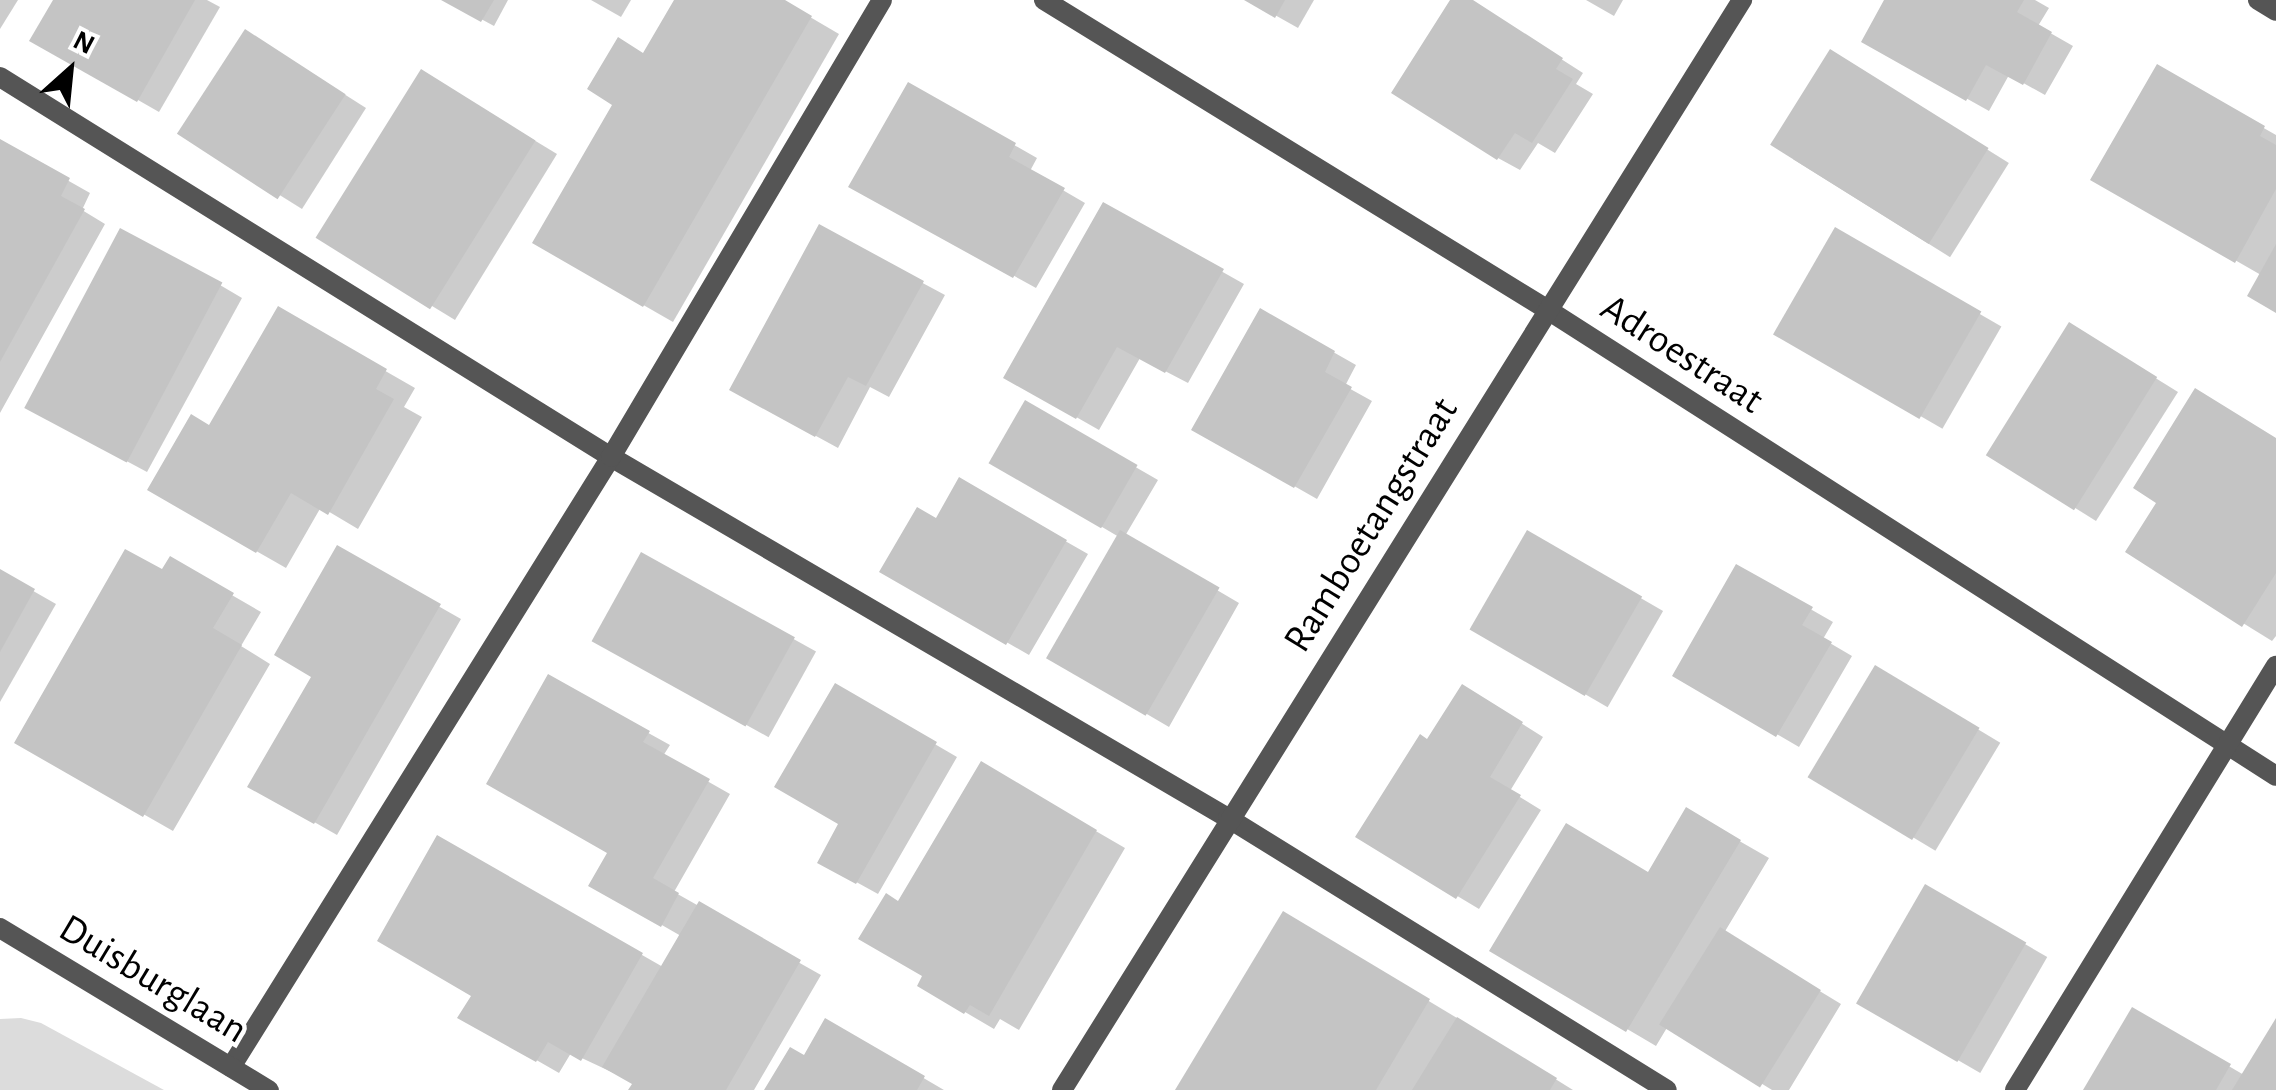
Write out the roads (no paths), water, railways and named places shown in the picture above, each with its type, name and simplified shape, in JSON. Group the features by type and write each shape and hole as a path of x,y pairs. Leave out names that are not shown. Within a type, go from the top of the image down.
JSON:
{"street":[{"path":"231,1067 610,457 882,0"},
{"name":"Adroestraat","path":"1044,0 1548,310 2276,776"},
{"name":"Ramboetangstraat","path":"1062,1090 1228,818 1742,0"},
{"path":"2258,0 2276,11"},
{"path":"0,76 610,457 1228,818 1666,1090"},
{"path":"2015,1090 2276,666"},
{"name":"Duisburglaan","path":"0,928 269,1090"}]}
